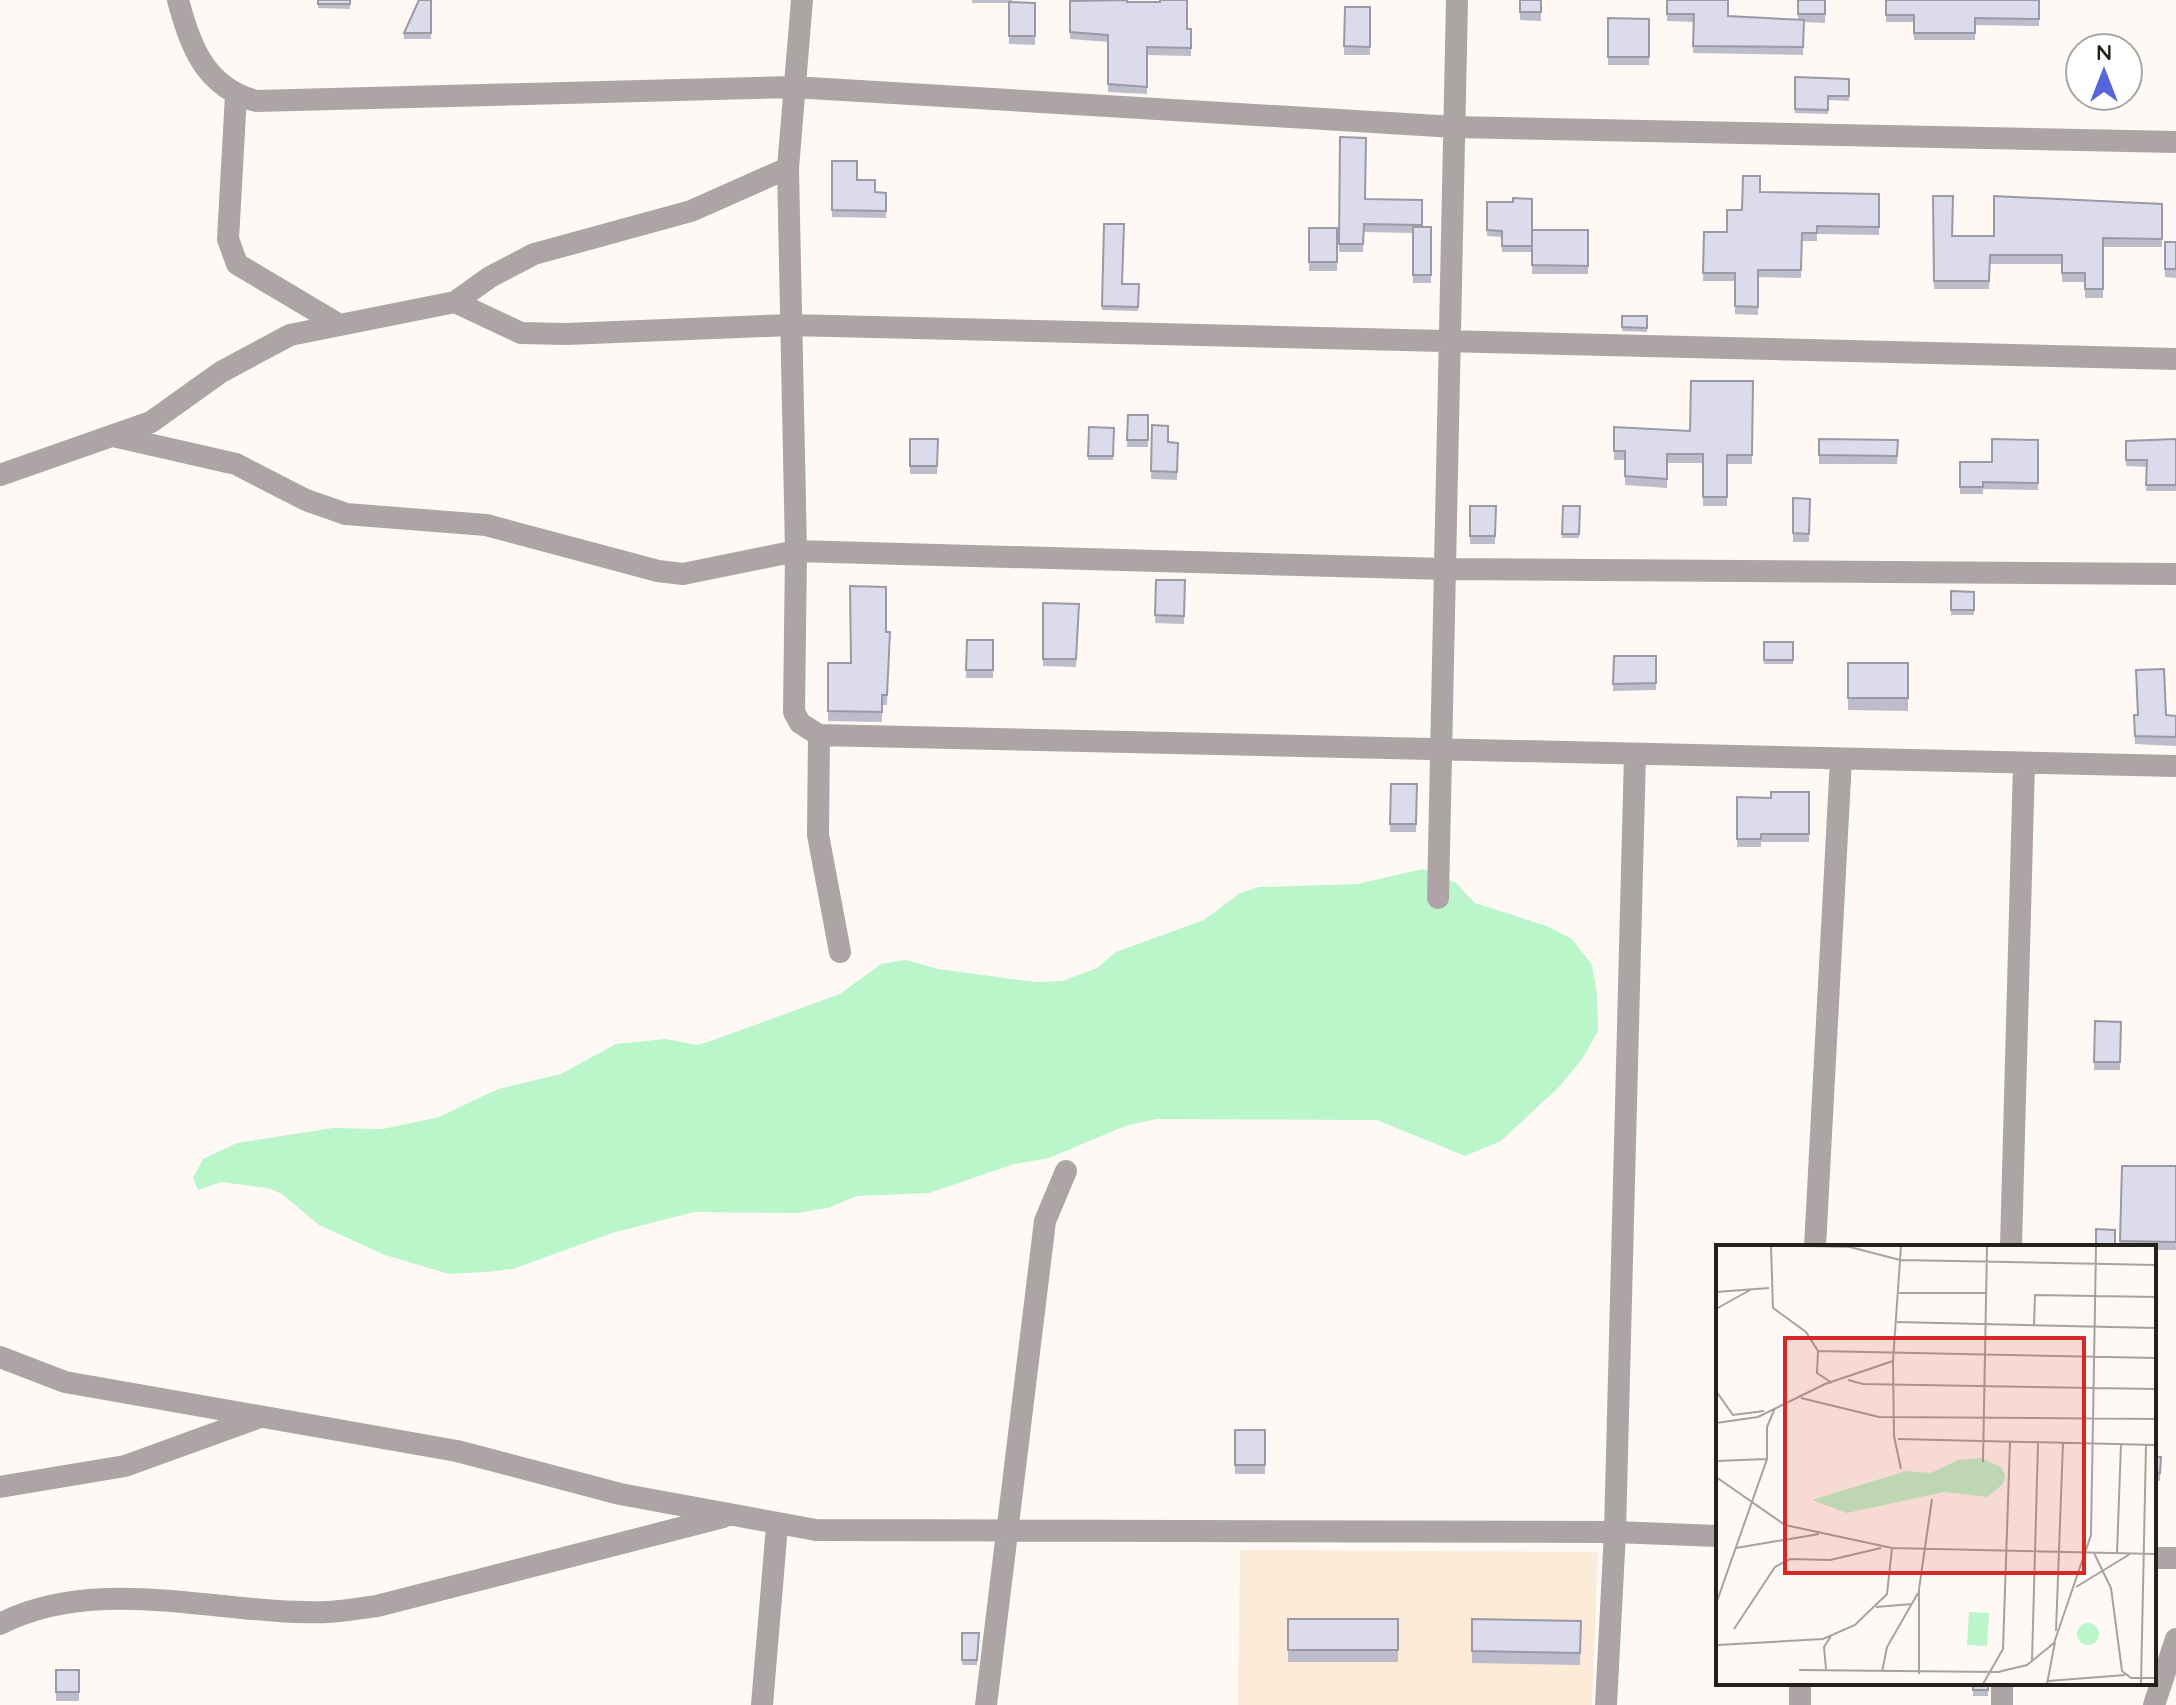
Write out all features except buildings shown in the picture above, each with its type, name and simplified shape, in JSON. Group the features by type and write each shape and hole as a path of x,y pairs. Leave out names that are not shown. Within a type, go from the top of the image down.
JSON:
{"street":[{"path":"178,0 190,46 223,86 236,95 256,101 793,87 1455,127 2176,142"},
{"path":"802,0 788,168 796,551 794,712 800,723 819,735 2176,766"},
{"path":"1438,898 1444,749 1457,0"},
{"path":"236,95 228,239 231,252 237,264 338,324"},
{"path":"0,475 151,422 221,372 290,335 455,302 490,277 534,254 691,211 788,168"},
{"path":"455,302 521,333 790,325 2176,359"},
{"path":"113,436 236,464 321,506 346,514 486,525 658,571 683,574 796,551 1445,569 2176,574"},
{"path":"819,735 818,835 840,952"},
{"path":"1606,1705 1615,1532 1635,754"},
{"path":"1815,1245 1841,759"},
{"path":"2011,1245 2024,763"},
{"path":"986,1705 1045,1221 1066,1171"},
{"path":"0,1357 65,1382 457,1451 620,1494 777,1526 816,1530 1005,1534 1615,1532 1716,1536"},
{"path":"0,1487 125,1466 263,1417"},
{"path":"0,1624 39,1609 128,1598 328,1612 377,1606 728,1516"},
{"path":"762,1705 777,1526"},
{"path":"2154,1705 2176,1639"}],"shaded area":[{"path":"1240,1550 1598,1552 1592,1705 1238,1705"}],"green space":[{"path":"1423,869 1456,883 1475,903 1547,926 1572,939 1592,965 1597,993 1598,1031 1582,1059 1558,1088 1501,1141 1465,1156 1377,1120 1156,1119 1125,1126 1049,1158 1014,1164 929,1193 857,1196 828,1208 797,1213 694,1212 612,1233 513,1269 449,1274 385,1255 319,1225 282,1194 268,1188 221,1182 198,1190 193,1178 203,1159 237,1143 333,1128 383,1129 439,1117 498,1089 561,1074 616,1044 665,1039 698,1045 840,994 881,964 906,960 938,969 1035,982 1063,981 1097,968 1116,952 1204,920 1240,893 1259,887 1357,884"}]}
